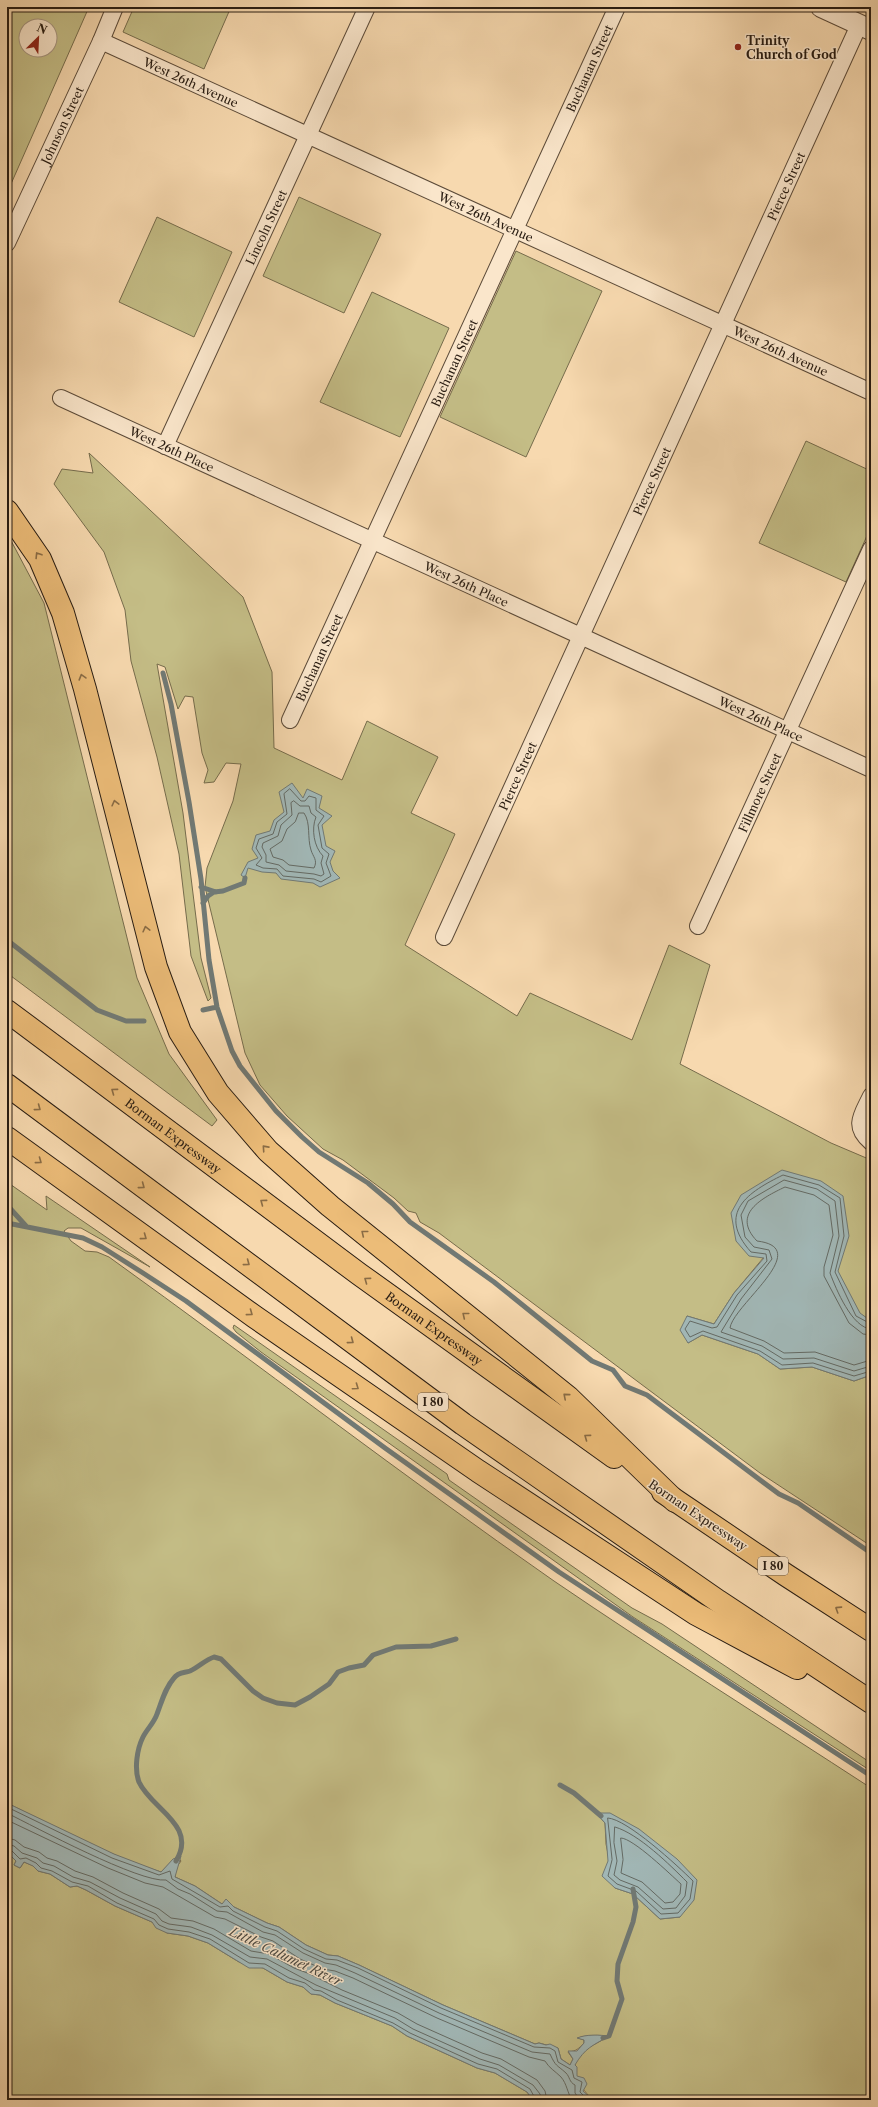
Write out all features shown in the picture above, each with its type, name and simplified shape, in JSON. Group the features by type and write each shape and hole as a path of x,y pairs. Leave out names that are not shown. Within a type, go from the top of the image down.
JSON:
{"highway":[{"path":"7,511 40,559 63,613 87,696 156,967 180,1032 218,1093 268,1151 336,1211 568,1397 675,1501"},
{"name":"Borman Expressway","path":"7,1011 359,1274 675,1501 871,1630"},
{"name":"I 80","path":"7,1085 463,1424 718,1601 871,1702"},
{"path":"10,1141 256,1317 484,1475 696,1614 871,1708"}],"street":[{"name":"Johnson Street","path":"7,243 101,41 115,7"},
{"name":"Lincoln Street","path":"165,446 309,136 367,7"},
{"name":"Buchanan Street","path":"290,720 617,7"},
{"path":"821,7 865,27"},
{"name":"Pierce Street","path":"444,937 723,324 865,27"},
{"name":"West 26th Avenue","path":"101,41 871,392"},
{"name":"West 26th Place","path":"61,398 871,769"},
{"name":"Fillmore Street","path":"698,926 871,549"},
{"path":"866,1137 859,1124 871,1096"}],"shaded area":[{"path":"7,7 89,7 7,193"},
{"path":"134,7 231,7 204,69 123,32"},
{"path":"299,197 381,234 344,313 263,276"},
{"path":"157,217 232,252 194,337 119,302"},
{"path":"516,251 602,291 526,457 440,417"},
{"path":"372,292 449,328 400,437 320,402"},
{"path":"806,441 871,471 871,527 846,582 759,543"},
{"path":"89,453 243,597 272,672 274,748 342,780 367,721 438,757 411,813 455,834 405,945 517,1016 530,993 632,1040 669,945 710,965 680,1064 831,1143 871,1160 871,1345 764,1257 734,1293 714,1324 687,1316 688,1343 702,1335 758,1354 780,1369 812,1367 854,1381 871,1375 871,1546 760,1473 439,1233 420,1222 416,1213 408,1211 394,1198 343,1160 323,1149 287,1116 260,1085 245,1053 205,887 207,868 233,801 241,764 226,763 214,782 204,783 208,770 202,753 193,697 185,696 178,709 165,667 157,664 183,813 201,958 211,998 208,1001 191,956 179,854 157,757 131,661 125,610 104,552 54,484 62,469 93,473"},
{"path":"7,533 44,603 137,978 169,1054 217,1120 212,1126 7,973"},
{"path":"7,1182 47,1210 46,1196 150,1267 81,1228 68,1228 64,1231 71,1241 85,1251 97,1252 109,1257 442,1501 554,1581 672,1660 871,1788 871,2100 593,2100 584,2091 578,2079 575,2067 576,2061 586,2049 608,2036 584,2036 578,2038 584,2040 584,2043 577,2049 568,2052 573,2059 570,2065 561,2059 558,2048 539,2043 535,2044 443,2005 359,1965 338,1956 328,1955 306,1945 279,1927 267,1923 234,1907 226,1900 222,1904 195,1886 175,1877 176,1868 181,1861 177,1856 161,1872 121,1858 7,1803","holes":["605,1823 680,1917 660,1919 633,1894 615,1888 606,1844"]},
{"path":"234,1325 447,1474 449,1480 632,1608 662,1624 871,1763 871,1771 633,1617 261,1352 236,1332 233,1328"},
{"path":"7,1852 16,1861 14,1865 20,1868 24,1862 34,1866 38,1871 50,1874 70,1887 77,1886 115,1906 152,1922 167,1933 188,1936 208,1943 239,1962 263,1968 287,1982 303,1987 311,1994 320,1995 335,2003 392,2026 407,2036 477,2068 495,2073 527,2092 533,2100 7,2100"}],"water":[{"path":"292,783 303,798 307,789 322,796 319,808 332,816 322,825 326,846 335,851 330,862 333,871 340,878 320,887 313,883 281,879 276,873 262,872 248,868 245,878 241,875 248,862 258,858 252,849 256,835 270,831 274,820 284,812 279,792"},
{"path":"782,1170 821,1181 843,1196 849,1236 838,1271 860,1313 871,1321 871,1375 854,1381 812,1367 780,1369 758,1354 702,1335 688,1343 680,1330 687,1316 714,1324 734,1293 764,1258 749,1256 736,1241 731,1213 741,1195"},
{"name":"Little Calumet River","path":"7,1803 114,1854 161,1872 173,1859 181,1856 175,1877 195,1886 222,1904 226,1899 234,1907 267,1923 279,1927 306,1945 328,1955 338,1956 359,1965 443,2005 535,2044 550,2044 558,2048 561,2059 570,2065 573,2059 568,2051 577,2051 584,2043 584,2040 577,2038 589,2035 609,2036 593,2045 575,2065 577,2067 577,2076 584,2078 587,2084 583,2091 593,2100 533,2100 527,2092 495,2073 477,2068 407,2036 392,2026 335,2003 320,1995 311,1994 303,1987 287,1982 263,1968 249,1968 208,1943 188,1936 167,1933 156,1928 152,1922 115,1906 77,1886 70,1887 50,1874 38,1871 33,1866 24,1862 20,1868 14,1865 16,1861 7,1852"},
{"path":"596,1813 610,1813 639,1829 677,1859 697,1880 694,1900 680,1917 660,1919 633,1894 615,1888 602,1876 608,1861 605,1823"}],"waterway":[{"path":"163,673 171,704 189,802 201,879 209,960 217,1007 232,1051 240,1066 276,1111 319,1152 368,1183 393,1204 410,1222 494,1282 592,1361 613,1370 625,1386 647,1395 779,1494 798,1503 871,1553"},
{"path":"203,903 208,896 214,892 223,891 244,883 245,878"},
{"path":"201,887 216,892"},
{"path":"7,940 97,1010 126,1021 144,1021"},
{"path":"203,1010 217,1007"},
{"path":"7,1205 26,1226"},
{"path":"7,1223 83,1238 102,1247 143,1273 186,1301 385,1448 559,1572 871,1776"},
{"path":"176,1861 181,1848 181,1837 177,1827 145,1792 137,1777 136,1765 139,1747 143,1737 156,1717 168,1686 177,1675 190,1671 214,1657 221,1659 253,1691 263,1698 277,1703 295,1705 329,1684 338,1672 364,1665 373,1655 396,1647 431,1646 456,1639"},
{"path":"560,1785 574,1793 601,1816"},
{"path":"603,2038 609,2036 622,1999 617,1981 618,1964 633,1922 636,1907 633,1889"}],"place":[{"name":"Trinity Church of God","path":"738,47"}]}
